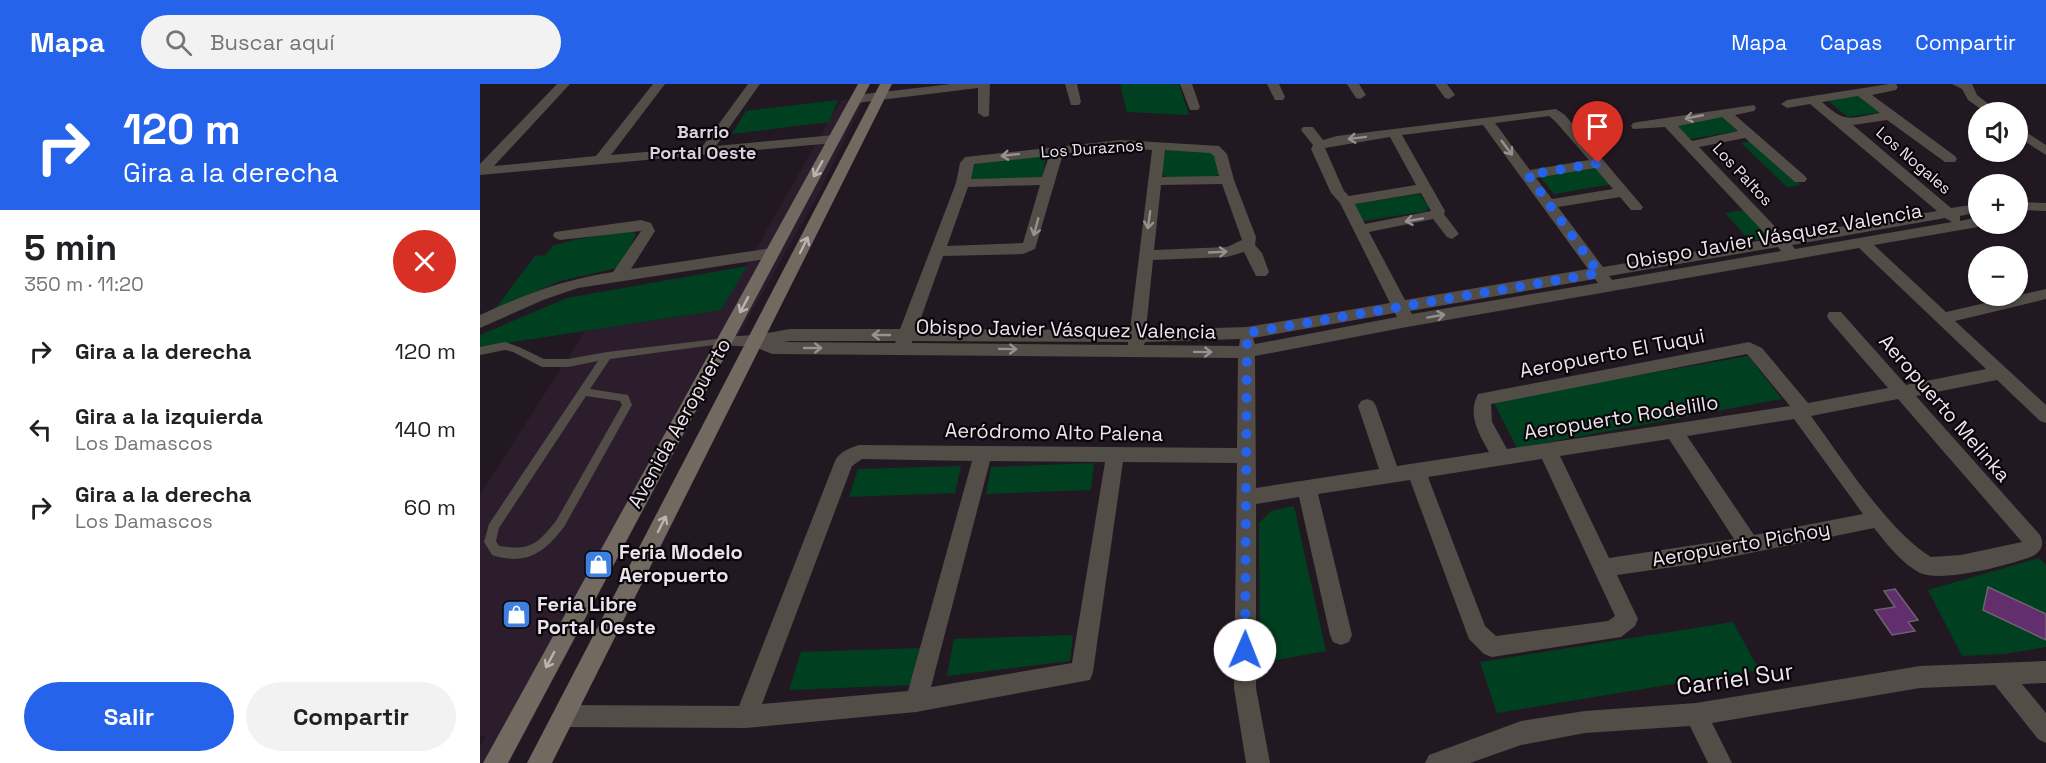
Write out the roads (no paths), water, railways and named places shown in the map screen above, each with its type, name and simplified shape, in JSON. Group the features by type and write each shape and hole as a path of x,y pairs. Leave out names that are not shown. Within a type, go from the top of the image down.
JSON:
{"street":[{"path":"481,171 564,84"},
{"path":"600,160 659,84"},
{"path":"707,149 754,84"},
{"name":"Avenida Aeropuerto","path":"495,763 864,84"},
{"path":"856,99 883,91 983,84 984,113"},
{"path":"1071,84 1075,102"},
{"path":"1186,84 1194,107"},
{"path":"1273,84 1280,97"},
{"path":"1441,84 1449,95"},
{"path":"1958,84 1967,86 1972,97 1979,102"},
{"path":"1787,104 1892,87"},
{"name":"Avenida Aeropuerto","path":"539,763 883,91"},
{"name":"Los Nogales","path":"1863,93 1889,116 1950,159"},
{"name":"Los Nogales","path":"1814,100 1830,117 1843,123 1962,225"},
{"name":"Los Paltos","path":"1638,126 1671,123 1750,108"},
{"path":"1320,145 1337,140 1542,112 1556,115 1636,207"},
{"name":"Los Paltos","path":"1725,113 1800,179"},
{"name":"Los Nogales","path":"1843,123 1889,116"},
{"path":"1486,120 1604,279"},
{"name":"Los Paltos","path":"1671,123 1794,254"},
{"path":"1308,130 1320,145"},
{"path":"481,171 707,149 837,133"},
{"path":"716,137 837,133"},
{"path":"1394,133 1426,188 1438,211 1437,214 1452,234"},
{"name":"Los Paltos","path":"1691,145 1749,133"},
{"path":"2028,138 2046,151"},
{"name":"Los Duraznos","path":"904,341 963,183 970,155 1121,144 1216,144 1227,180"},
{"path":"1136,343 1159,145"},
{"path":"1320,145 1318,149 1338,193 1346,201 1404,314"},
{"path":"938,251 1027,248 1032,243 1058,150"},
{"path":"1528,175 1598,163"},
{"path":"1148,255 1227,252 1245,245 1249,237 1227,180 1155,181"},
{"name":"Los Duraznos","path":"963,183 1048,181"},
{"path":"1346,201 1426,188"},
{"path":"1549,204 1622,192"},
{"path":"2028,206 2046,207"},
{"name":"Obispo Javier Vásquez Valencia","path":"725,340 756,340 778,335 904,341 1247,342 1604,279 1782,242 1968,210"},
{"path":"1361,229 1437,214"},
{"path":"2028,217 2046,218"},
{"name":"Obispo Javier Vásquez Valencia","path":"1604,279 1794,254 1968,224"},
{"path":"560,235 646,226 648,231 646,235 619,275"},
{"path":"1863,243 2046,416"},
{"path":"1245,245 1254,253 1261,272"},
{"path":"480,322 563,286 619,275 772,253"},
{"path":"1943,318 2044,297"},
{"name":"Aeropuerto Melinka","path":"1835,316 2033,541 2032,546 2026,550 1948,566 1927,566 1898,545 1878,519"},
{"path":"1247,342 1245,688 1258,763"},
{"name":"Aeropuerto El Tuqui","path":"1502,458 1482,419 1480,405 1484,399 1749,348 1756,352 1801,412"},
{"name":"Aeropuerto Rodelillo","path":"1247,497 1801,412 2001,373"},
{"path":"1367,406 1391,475"},
{"path":"1801,412 1878,519"},
{"path":"1674,432 1748,543"},
{"path":"1416,471 1477,632 1492,647 1613,630 1627,619 1548,451"},
{"name":"Aeródromo Alto Palena","path":"746,717 844,461 859,452 1248,456"},
{"path":"916,701 983,453"},
{"path":"564,716 746,717 916,701 1082,672 1114,455"},
{"path":"1307,488 1341,635"},
{"name":"Aeropuerto Pichoy","path":"1603,568 1701,554 1878,519"},
{"name":"Carriel Sur","path":"1437,763 1521,733 1585,722 1696,714 1920,677 2046,672"},
{"path":"2001,675 2046,731"},
{"path":"1696,714 1720,763"}],"lane":[{"path":"480,351 505,346 516,349 542,363 568,363 725,340"},
{"path":"582,392 624,398 627,405 561,524 547,541 522,555 496,551 490,542 493,527 582,392 607,356"}],"place":[{"name":"Feria Modelo Aeropuerto","path":"598,564"},
{"name":"Feria Libre Portal Oeste","path":"516,615"}],"district":[{"name":"Barrio Portal Oeste","path":"703,142"}]}
